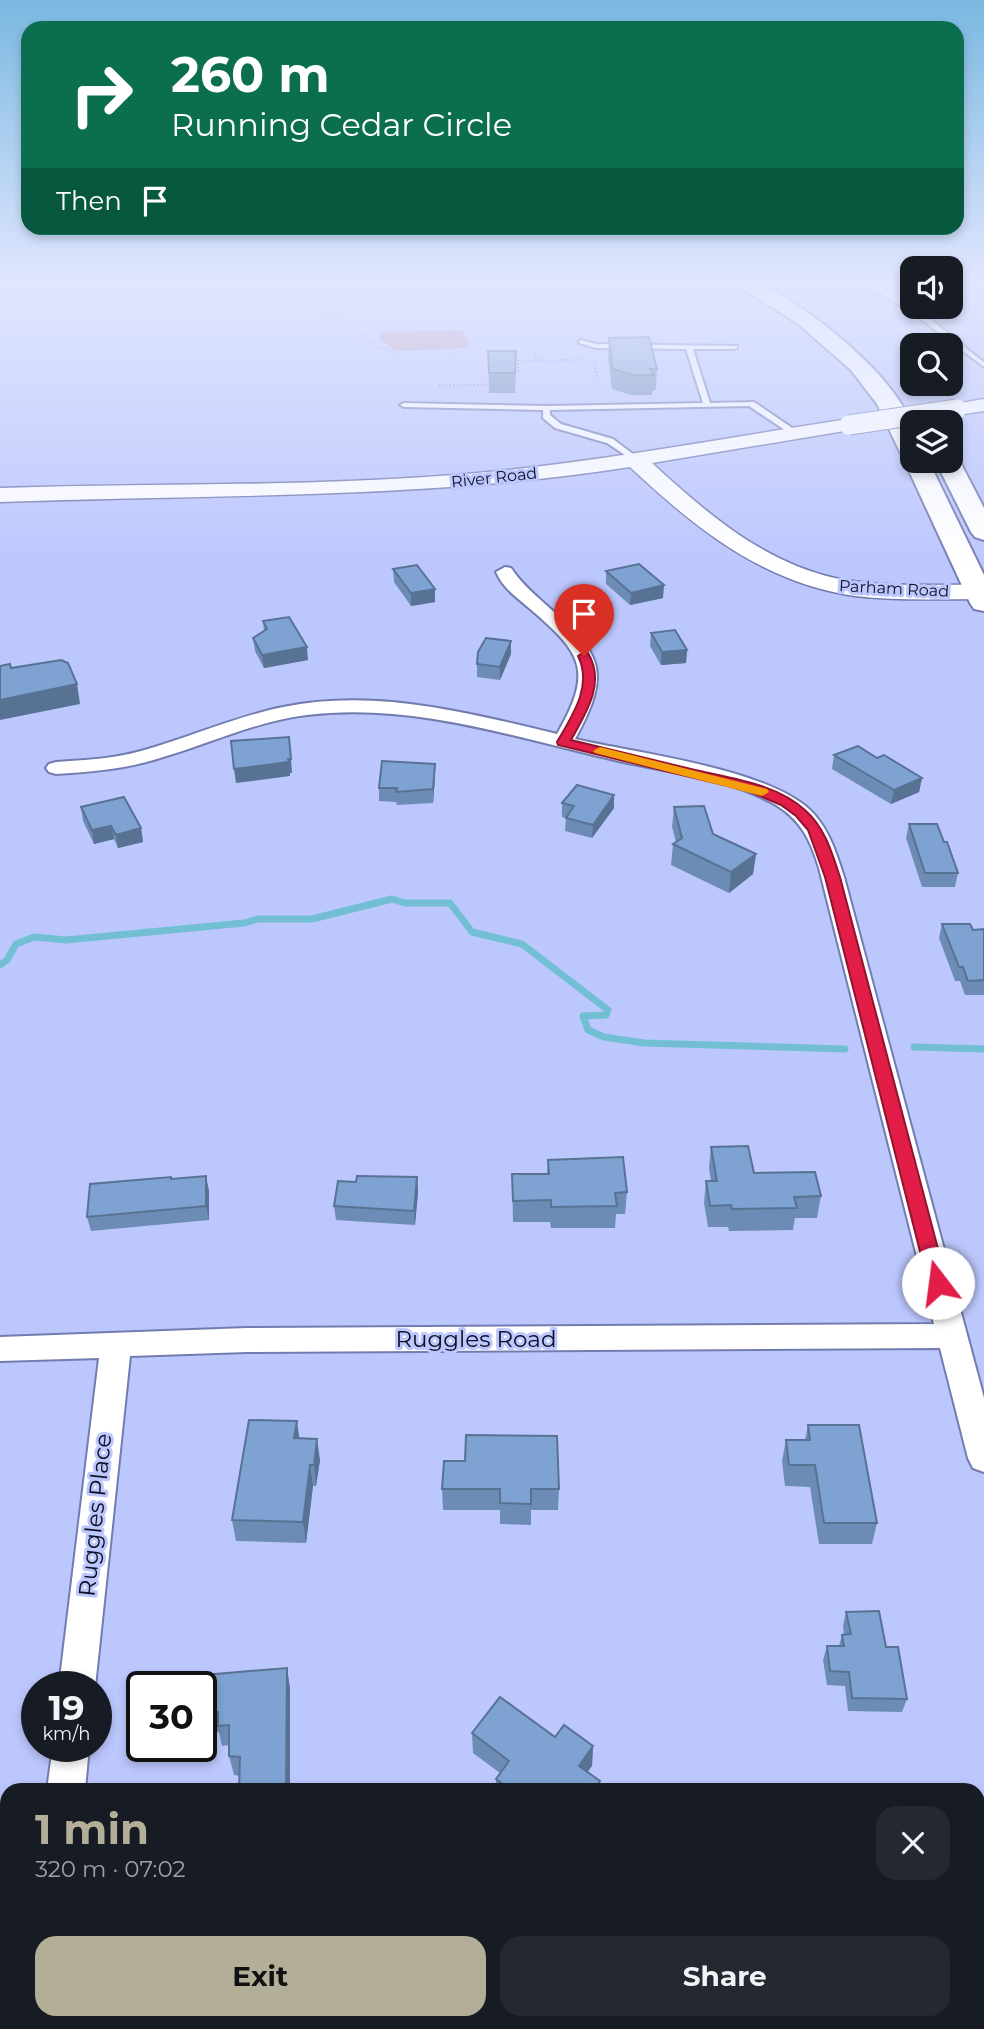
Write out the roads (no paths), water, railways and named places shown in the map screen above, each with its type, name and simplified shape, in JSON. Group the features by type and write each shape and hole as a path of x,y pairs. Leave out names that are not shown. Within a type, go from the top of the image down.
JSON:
{"highway":[{"path":"866,377 881,394 900,430"},
{"path":"913,398 920,410"},
{"path":"922,473 982,596"},
{"path":"954,473 984,532"}],"main road":[{"name":"River Road","path":"0,495 365,488 468,481 634,459 984,405"},
{"name":"Parham Road","path":"634,459 692,512 720,533 790,572 847,587 982,596"}],"street":[{"path":"505,572 514,586 577,646 591,669 588,691 580,714 563,742"},
{"path":"56,768 110,764 137,758 262,717 335,707 420,712 563,742 753,788 786,802 801,813 824,848 833,877 984,1458"},
{"name":"Ruggles Road","path":"0,1349 247,1340 951,1336"},
{"name":"Ruggles Place","path":"79,1671 116,1344"},
{"path":"67,1783 69,1762"}],"lane":[{"path":"698,377 707,404"},
{"path":"404,405 547,408 751,404 797,433"},
{"path":"547,408 546,416 558,426 610,441 634,459"}],"waterway":[{"path":"0,965 7,960 16,944 34,937 66,940 244,923 258,919 312,919 392,899 405,903 450,903 472,932 522,944 608,1010 606,1015 583,1016 588,1030 604,1037 644,1043 845,1049"},
{"path":"914,1047 984,1049"}]}
